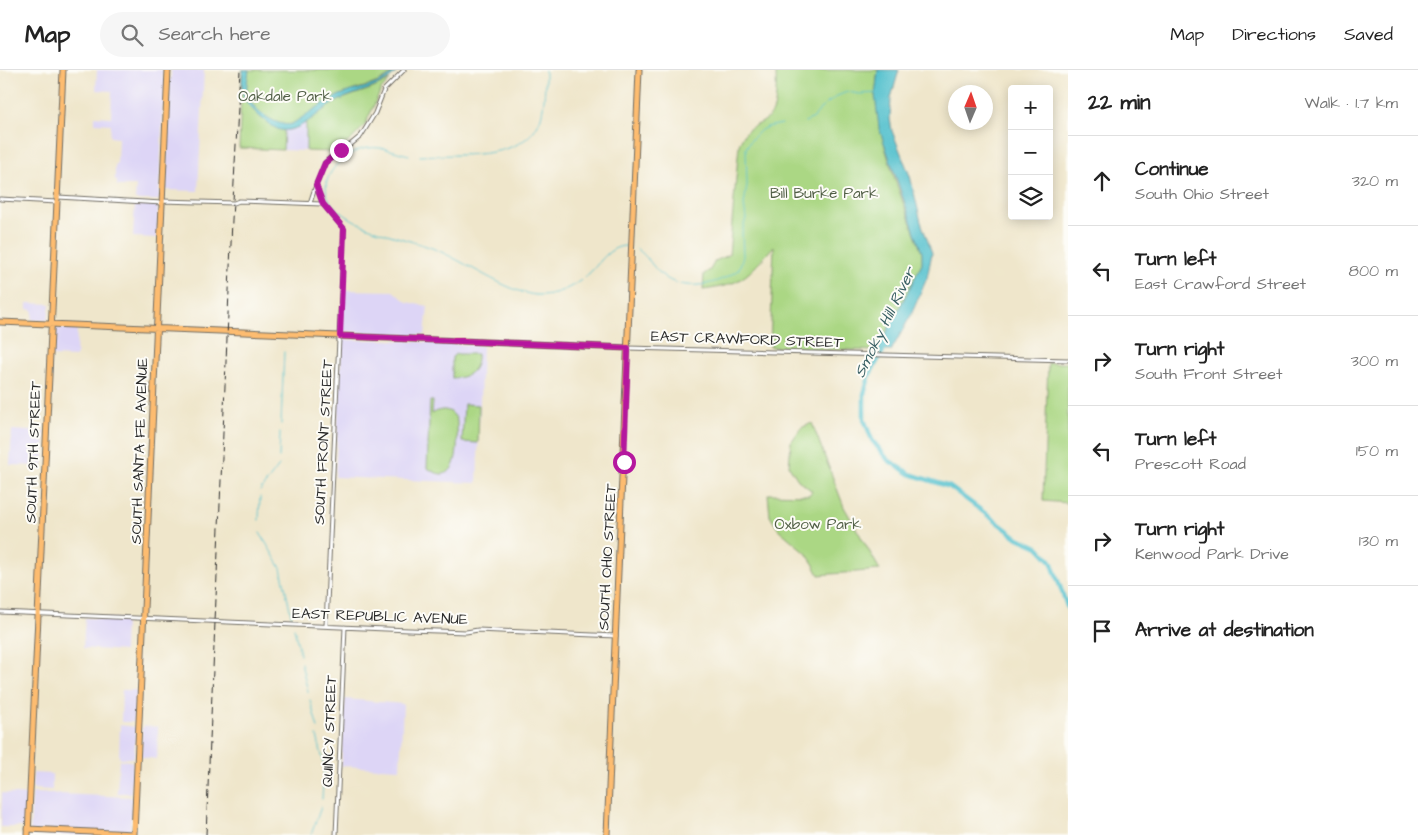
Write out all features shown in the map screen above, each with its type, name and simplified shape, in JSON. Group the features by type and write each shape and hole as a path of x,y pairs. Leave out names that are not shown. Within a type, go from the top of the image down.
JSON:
{"main road":[{"name":"SOUTH 9TH STREET","path":"28,832 63,70"},
{"name":"SOUTH SANTA FE AVENUE","path":"28,832 134,834 168,70"},
{"name":"SOUTH OHIO STREET","path":"607,835 639,70"},
{"name":"EAST CRAWFORD STREET","path":"0,322 628,348"}],"street":[{"path":"309,204 325,163 356,140 371,120 384,90 404,70"},
{"path":"0,199 234,203 238,201 323,204 316,185"},
{"name":"SOUTH FRONT STREET","path":"323,204 344,229 326,626"},
{"name":"EAST CRAWFORD STREET","path":"628,348 1068,360"},
{"name":"EAST REPUBLIC AVENUE","path":"0,612 466,632 478,630 616,636"},
{"name":"QUINCY STREET","path":"336,835 345,627"}],"shaded area":[{"path":"97,70 163,70 163,79 171,80 171,70 204,70 198,191 166,190 169,105 163,105 159,200 135,200 136,186 117,186 115,165 117,164 118,138 110,137 111,124 95,123 95,116 111,117 112,91 96,90"},
{"path":"306,122 306,151 283,150 284,130 297,128"},
{"path":"135,203 158,205 158,238 133,237"},
{"path":"344,290 393,291 407,302 428,306 425,335 342,331"},
{"path":"27,303 50,304 48,319 32,320 33,310 27,309"},
{"path":"57,328 77,328 76,357 52,356 54,331"},
{"path":"342,340 387,340 482,346 477,483 335,477"},
{"path":"12,430 45,432 43,466 10,465"},
{"path":"85,618 125,619 124,651 83,648"},
{"path":"122,690 135,690 137,692 134,722 121,722"},
{"path":"345,699 403,704 400,769 341,766"},
{"path":"120,725 136,727 134,756 132,758 119,758"},
{"path":"145,726 158,727 157,759 141,757 142,728"},
{"path":"119,760 131,761 133,763 131,793 117,793"},
{"path":"33,773 52,774 52,790 32,789"},
{"path":"2,793 28,795 26,827 1,827"},
{"path":"32,794 130,797 132,799 130,835 30,835"}],"green space":[{"name":"Oakdale Park","path":"242,70 396,70 374,84 336,97 301,120 289,125 267,118 248,99 243,91 248,103 265,121 284,130 283,150 239,148"},
{"name":"Bill Burke Park","path":"776,70 878,70 876,91 883,138 898,187 922,253 922,264 877,351 770,347 774,246 751,271 736,282 703,290 704,274 710,270 715,261 729,255 739,145 749,129 765,120 773,112 776,94"},
{"path":"390,80 381,90 365,125 351,140 334,152 306,151 306,122 336,101"},
{"path":"456,354 477,354 477,360 474,369 467,375 452,378 452,357"},
{"path":"1048,363 1068,363 1068,503 1043,501"},
{"path":"430,401 433,401 432,414 440,410 447,410 453,414 457,421 457,452 455,460 448,472 442,474 427,468"},
{"path":"464,404 479,405 478,443 462,442"},
{"name":"Oxbow Park","path":"812,423 844,507 880,570 819,575 806,553 778,529 770,516 768,494 809,495 812,491 798,480 789,466 791,442 801,428"}],"water":[{"path":"243,70 249,70 247,91 248,97 255,107 273,121 287,125 292,124 336,97 376,84 396,70 399,70 378,85 333,104 307,122 292,129 280,130 265,121 246,101 242,87"},
{"path":"878,70 899,70 891,98 890,119 892,131 910,176 921,222 932,253 927,278 911,315 891,351 877,351 922,264 922,253 879,128 875,95"}],"waterway":[{"path":"420,156 489,153 506,149 521,142 533,132 541,117 545,70"},
{"path":"805,122 814,118 820,109 837,96 847,92 860,94 877,93"},
{"path":"637,249 662,275 670,281 680,284 701,285 712,283 731,275 739,269 743,256 742,232 746,218 744,205 747,185 746,148 761,130 782,124"},
{"path":"409,155 384,149 368,148 358,150 340,162 333,170 326,188 328,198 335,207 356,222 432,248 511,288 536,295 556,293 569,288 590,273 608,253 619,247 626,246"},
{"name":"Smoky Hill River","path":"886,346 870,374 864,394 864,419 872,440 888,460 910,474 950,487 1018,538 1038,547 1051,561 1068,609"},
{"path":"281,424 284,352"},
{"path":"279,458 280,432"},
{"path":"260,491 279,466"},
{"path":"259,520 260,497"},
{"path":"260,533 281,568 292,619"},
{"path":"294,628 300,655"},
{"path":"301,663 308,692"},
{"path":"310,700 318,728"},
{"path":"317,736 324,764"},
{"path":"322,799 324,771"},
{"path":"311,835 321,807"}],"railway":[{"path":"206,835 240,70"}],"route":[{"path":"341,150 325,163 316,185 320,200 344,229 340,336 628,348 624,462"}]}
